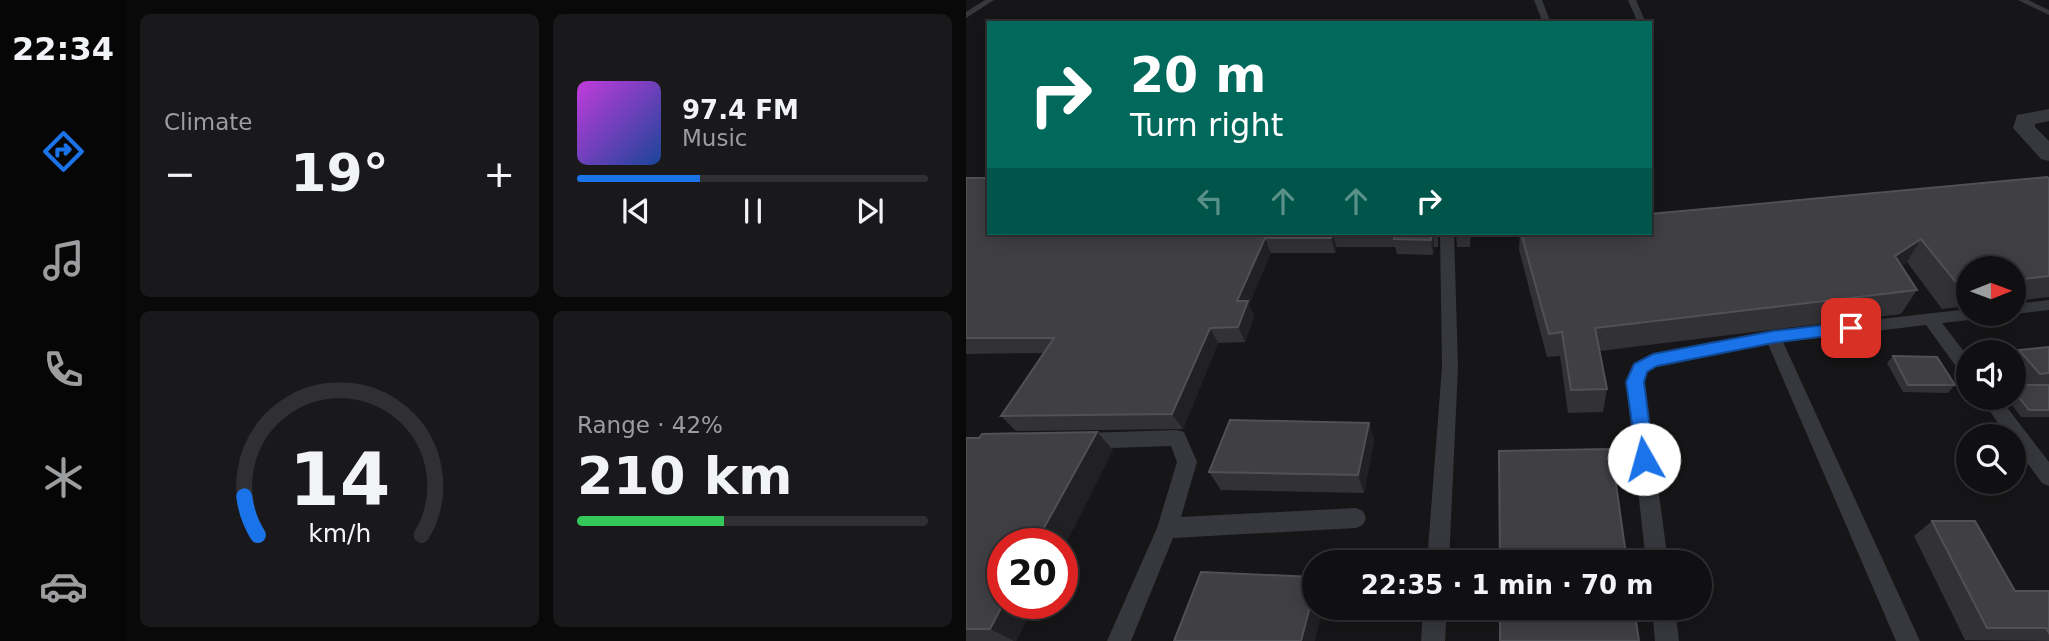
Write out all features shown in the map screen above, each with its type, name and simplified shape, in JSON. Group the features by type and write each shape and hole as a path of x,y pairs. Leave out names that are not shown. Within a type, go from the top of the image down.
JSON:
{"street":[{"path":"2049,115 2025,120 2024,128 2049,154"}],"lane":[{"path":"966,16 990,0"},
{"path":"1538,0 1547,21"},
{"path":"1632,0 1641,21"},
{"path":"2022,0 2049,13"},
{"path":"1438,550 1450,367 1447,235"},
{"path":"2026,307 2049,304"},
{"path":"1656,550 1635,382 1640,368 1653,361 1773,337 1956,316"},
{"path":"1930,319 1956,354"},
{"path":"1773,337 1908,641"},
{"path":"1999,410 2049,477"},
{"path":"1071,441 1177,438 1187,462 1167,527 1119,641"},
{"path":"1167,527 1356,519"},
{"path":"1433,641 1434,620"},
{"path":"1665,620 1667,641"}],"building":[{"path":"966,178 987,178 987,235 1332,235 1331,238 1265,238 1237,301 1248,301 1238,327 1210,328 1172,414 1001,416 1054,338 966,338"},
{"path":"2049,178 2049,276 2026,279 2026,256 1956,256 1956,282 1921,239 1895,256 1917,290 1595,328 1607,389 1571,390 1562,332 1549,334 1522,235 1652,235 1652,214"},
{"path":"1395,235 1432,235 1431,240 1394,239"},
{"path":"2049,347 2049,373 2040,374 2026,358 2026,349"},
{"path":"1893,356 1937,357 1955,385 1908,385"},
{"path":"2026,385 2049,385 2049,410 2029,410 2026,406"},
{"path":"1230,420 1369,423 1358,475 1209,472"},
{"path":"1097,432 1044,528 987,528 987,619 995,619 990,629 966,629 966,438 979,438 982,434"},
{"path":"1611,449 1625,550 1500,550 1499,451"},
{"path":"1932,521 1975,521 2015,591 2049,591 2049,633 2046,628 1987,628"},
{"path":"1201,572 1302,576 1302,620 1306,620 1301,641 1174,641"},
{"path":"1500,620 1636,620 1639,641 1500,641"}],"route":[{"path":"1644,459 1635,382 1640,368 1653,361 1773,337 1851,328"}]}
